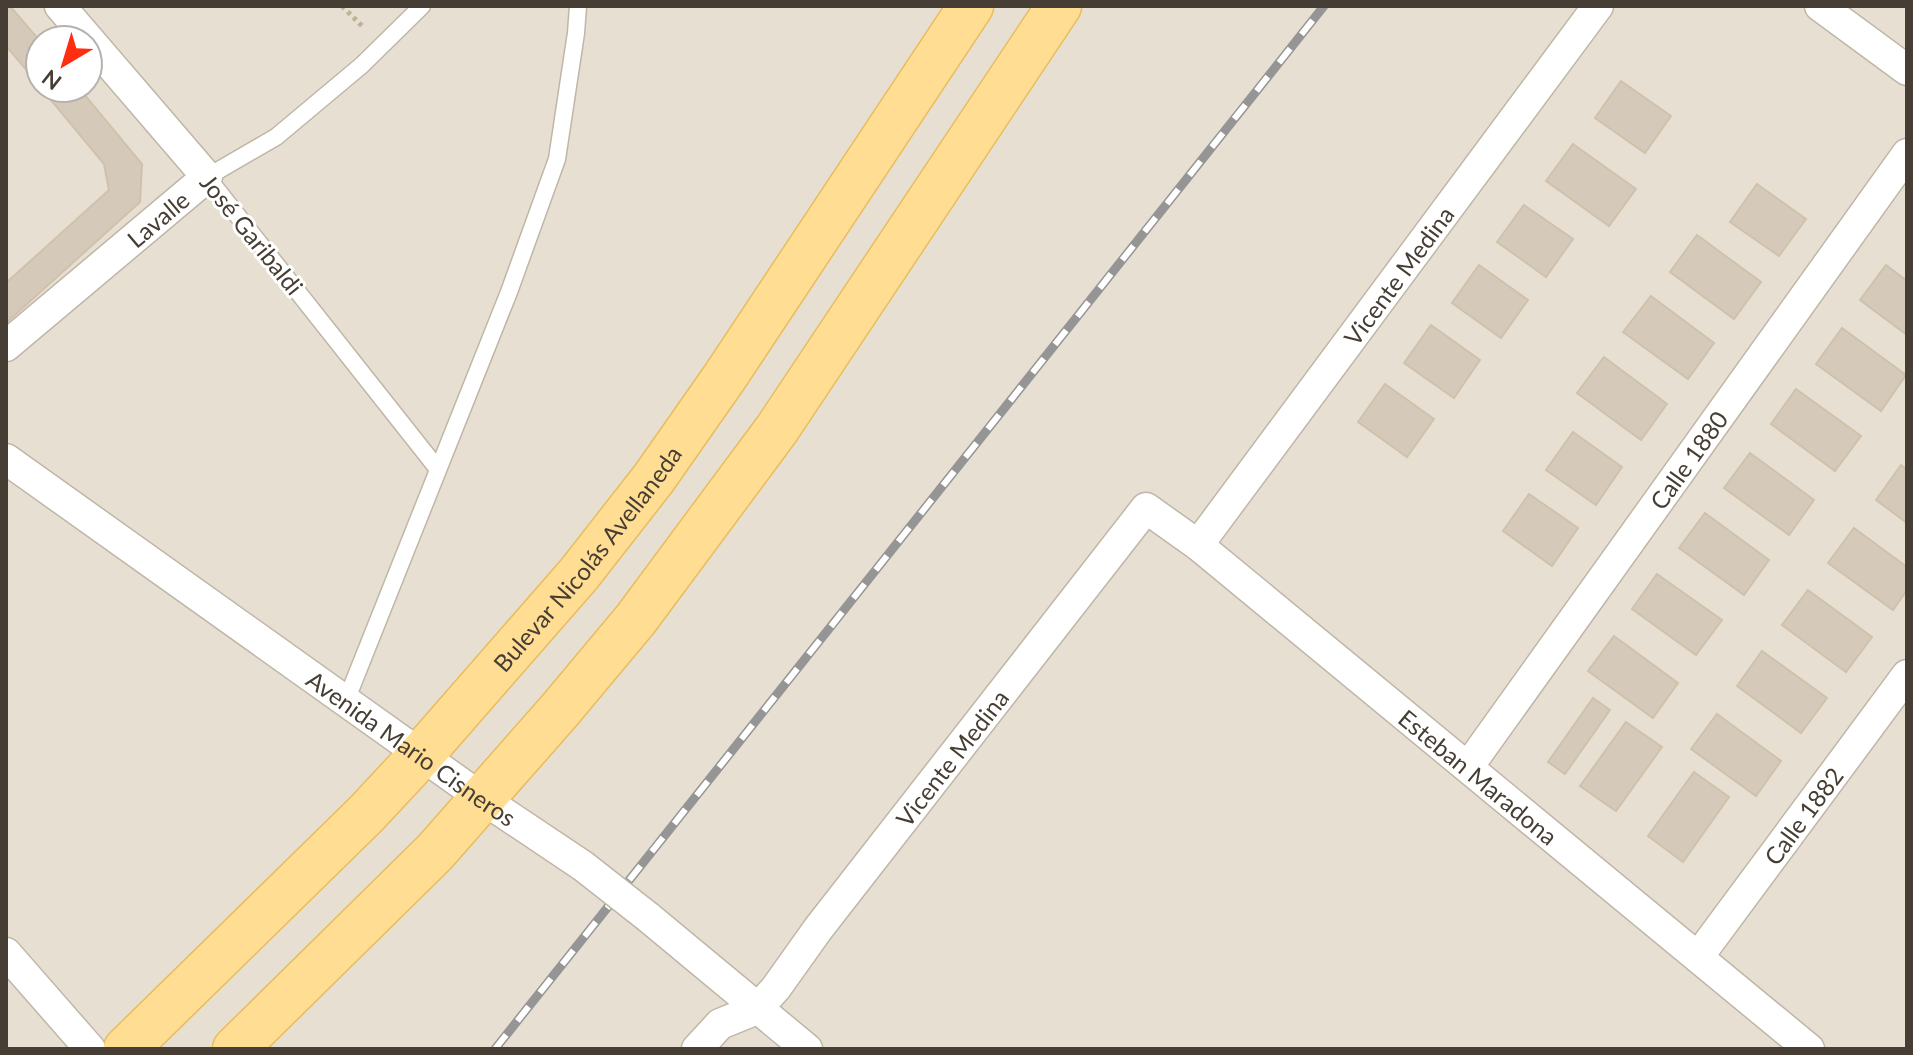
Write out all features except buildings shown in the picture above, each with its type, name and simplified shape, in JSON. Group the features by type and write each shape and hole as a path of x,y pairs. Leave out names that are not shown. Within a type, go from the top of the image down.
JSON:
{"main road":[{"name":"Bulevar Nicolás Avellaneda","path":"126,1049 366,814 579,574 654,478 724,378 971,6"},
{"path":"235,1049 435,852 636,619 777,429 1059,6"}],"street":[{"name":"José Garibaldi","path":"60,6 207,177"},
{"name":"Vicente Medina","path":"1198,545 1598,6"},
{"path":"1820,6 1907,70"},
{"name":"Calle 1880","path":"1468,767 1907,154"},
{"name":"Lavalle","path":"6,346 207,177"},
{"name":"Avenida Mario Cisneros","path":"6,459 483,799 583,866 807,1049"},
{"name":"Vicente Medina","path":"757,1009 1146,508"},
{"name":"Esteban Maradona","path":"1146,508 1198,545 1809,1049"},
{"name":"Calle 1882","path":"1698,957 1907,675"},
{"path":"6,953 90,1049"},
{"path":"697,1049 720,1024 757,1009"}],"lane":[{"name":"Lavalle","path":"207,177 276,137 362,65 422,6"},
{"path":"346,701 509,292 557,159 578,6"},
{"name":"José Garibaldi","path":"207,177 437,468"}],"shaded area":[{"path":"6,6 1907,6 1907,1049 6,1049"}],"railway":[{"path":"495,1049 1324,6"}]}
